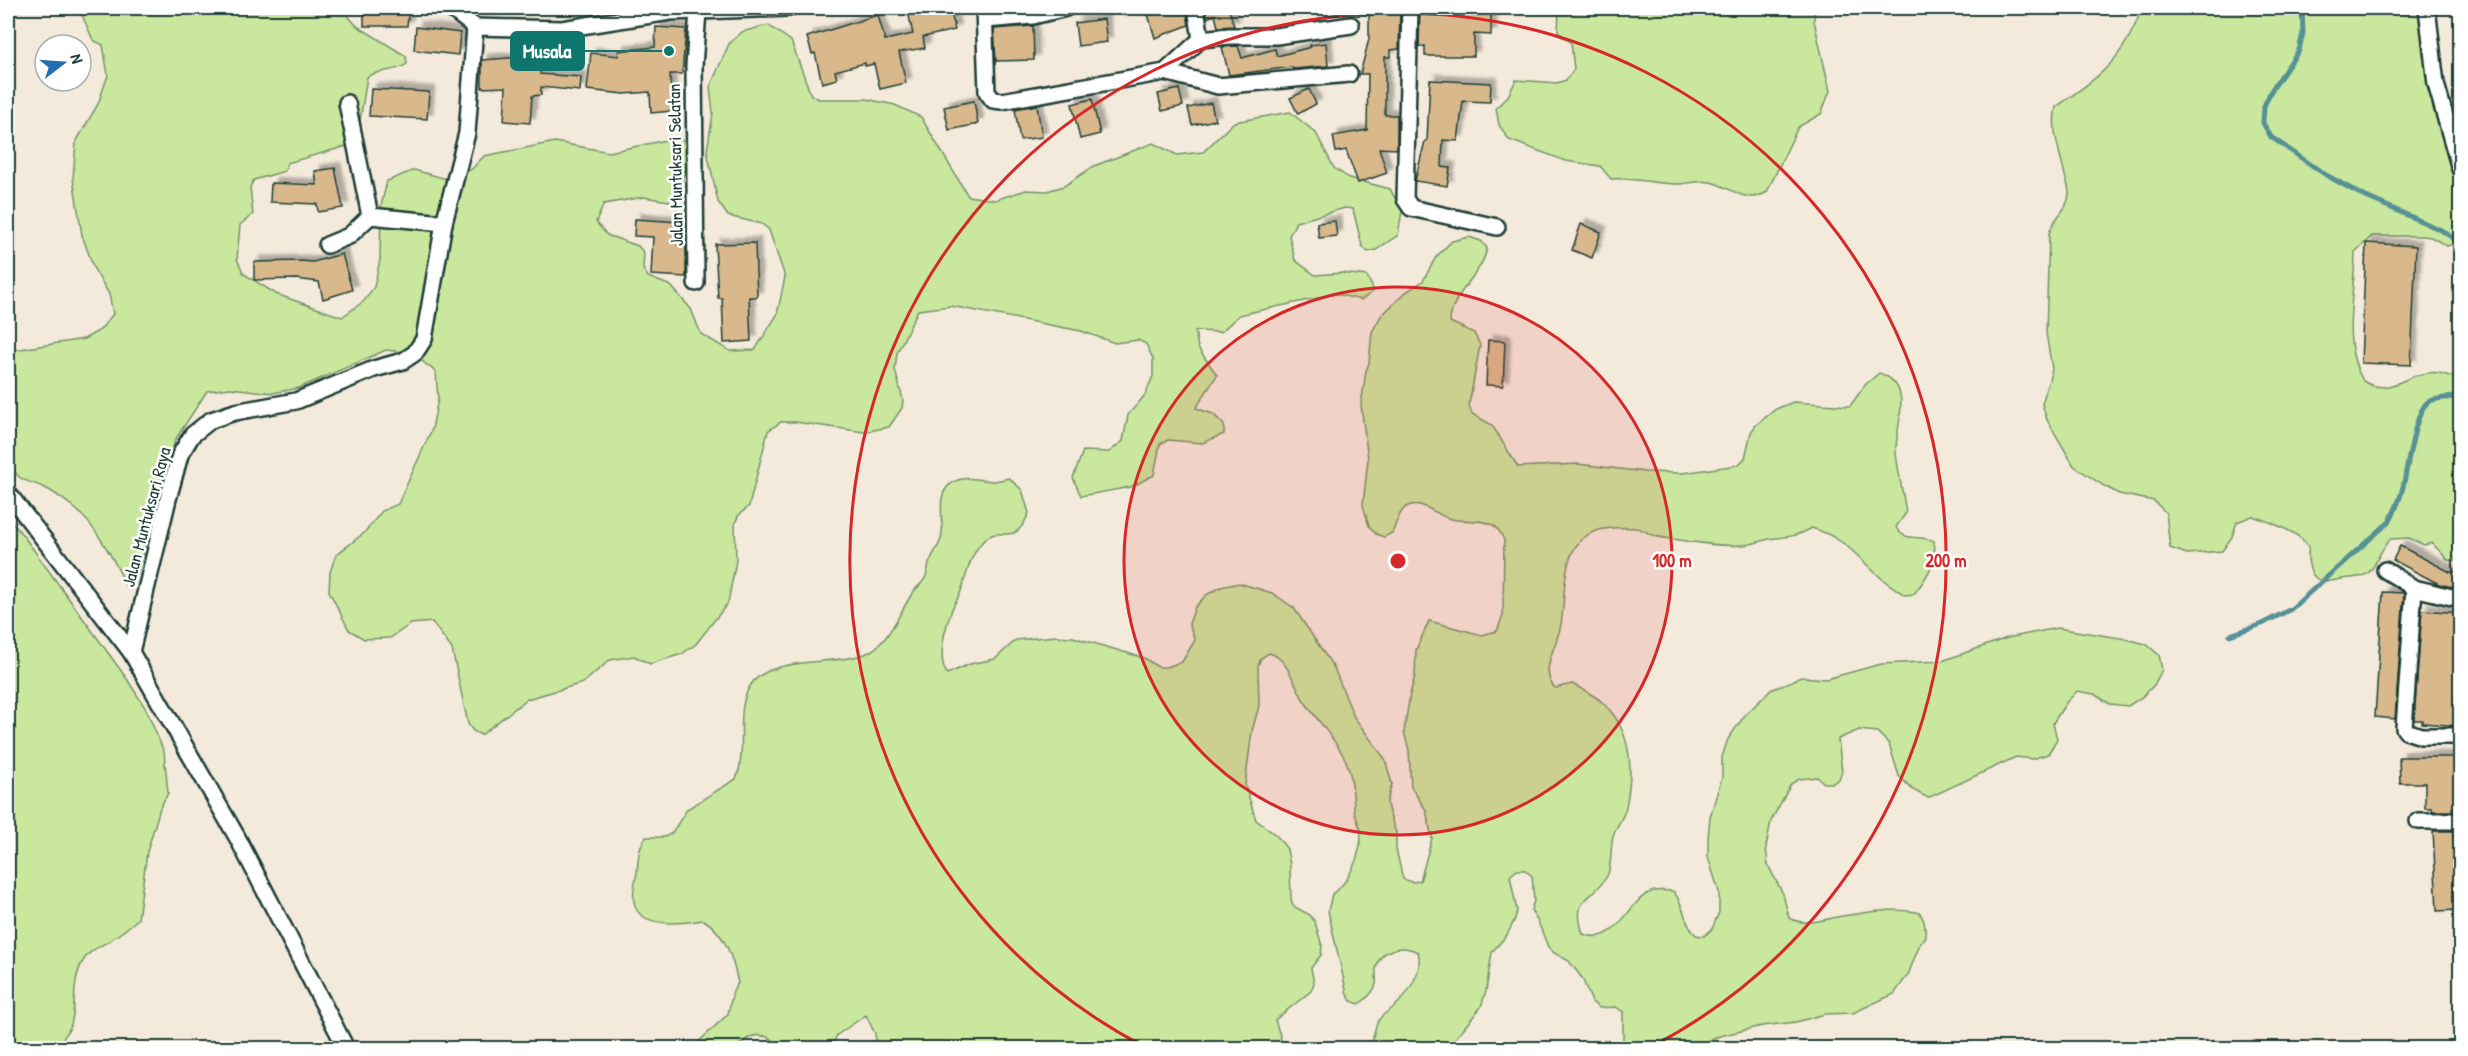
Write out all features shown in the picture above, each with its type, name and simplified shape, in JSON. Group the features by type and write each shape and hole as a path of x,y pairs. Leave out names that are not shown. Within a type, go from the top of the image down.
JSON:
{"street":[{"path":"450,8 475,27 562,29 670,10 789,8"},
{"path":"1066,8 1033,16 984,14 987,92 993,100 1002,101 1070,90 1165,72 1218,86 1349,74"},
{"path":"1196,8 1201,39"},
{"path":"1410,8 1405,199 1411,208 1497,227"},
{"path":"2427,8 2436,84 2460,169"},
{"name":"Jalan Muntuksari Selatan","path":"696,283 694,66 698,11"},
{"path":"1165,72 1201,39 1229,36 1276,36 1351,25"},
{"name":"Jalan Muntuksari Raya","path":"131,652 180,455 192,435 211,420 235,412 296,401 403,361 415,352 424,339 444,223 467,133 475,27"},
{"path":"347,103 370,216"},
{"path":"327,245 349,236 370,216 444,223"},
{"path":"8,493 131,652 237,837 346,1048"},
{"path":"2385,570 2414,588 2460,599"},
{"path":"2414,588 2404,728 2406,731 2421,736 2460,736"},
{"path":"2418,820 2460,821"}],"green space":[{"path":"79,8 341,8 357,26 406,56 407,64 402,67 367,77 358,134 347,146 287,163 285,171 254,180 250,187 253,214 240,225 237,259 244,274 276,294 342,317 364,301 374,287 380,260 381,206 387,181 414,170 447,179 456,177 472,169 484,156 555,142 609,152 676,138 684,141 686,157 682,181 675,195 669,201 644,197 604,204 596,222 607,235 638,246 644,253 643,269 648,277 671,286 691,309 701,334 730,351 755,350 777,315 785,277 769,230 762,224 728,216 718,202 707,151 713,113 710,87 729,44 742,32 768,25 791,41 811,95 819,99 866,99 895,105 921,117 968,196 995,200 1026,190 1047,191 1064,186 1094,166 1153,143 1177,155 1203,152 1234,122 1290,112 1316,133 1334,168 1349,178 1390,189 1402,211 1398,235 1376,250 1368,252 1362,246 1353,209 1345,208 1296,222 1289,236 1295,260 1315,275 1342,273 1367,276 1374,291 1361,300 1336,294 1239,315 1221,332 1195,331 1198,348 1217,375 1196,408 1213,414 1224,425 1224,434 1202,443 1168,440 1160,444 1154,475 1131,487 1081,496 1073,478 1083,451 1109,452 1123,441 1128,415 1145,395 1153,376 1153,359 1146,344 1138,340 1115,343 1081,331 951,306 918,310 897,353 895,370 903,400 902,408 889,427 864,432 781,422 768,431 749,506 738,516 735,524 736,561 728,603 696,644 682,654 650,664 634,656 610,660 583,683 527,699 481,735 473,731 468,724 452,649 432,622 411,624 390,638 364,639 349,630 329,591 330,572 336,555 364,533 382,511 398,504 432,429 438,399 436,372 411,353 386,350 299,388 273,393 230,388 207,391 175,440 137,576 133,583 126,586 104,543 89,523 72,506 52,492 22,479 15,473 8,459 8,351 84,339 100,330 113,314 109,294 94,269 82,235 73,178 76,142 98,104 108,75 103,45 93,40 93,33 90,33"},
{"path":"1559,8 1815,8 1814,21 1830,91 1821,114 1798,127 1767,192 1759,196 1745,196 1718,184 1706,182 1677,184 1611,179 1600,166 1566,161 1509,140 1499,125 1496,108 1508,96 1516,80 1557,83 1566,80 1574,69 1571,43 1558,32"},
{"path":"2142,8 2419,8 2431,90 2460,180 2460,242 2447,246 2431,237 2372,236 2355,252 2350,334 2356,366 2363,381 2372,385 2388,386 2432,373 2444,374 2460,380 2458,402 2460,403 2460,561 2448,560 2432,543 2424,545 2409,538 2391,539 2383,548 2374,566 2365,575 2322,581 2317,579 2311,571 2308,548 2299,537 2252,516 2237,522 2232,537 2222,551 2187,554 2170,548 2166,513 2154,501 2119,494 2074,466 2047,420 2042,404 2052,369 2046,333 2049,234 2053,223 2066,204 2069,193 2055,131 2056,107 2108,66 2127,41"},
{"path":"1469,237 1481,241 1487,248 1479,267 1456,302 1450,322 1474,333 1480,345 1469,405 1472,414 1492,425 1518,467 1578,464 1645,472 1683,473 1738,465 1745,458 1751,432 1776,409 1793,402 1850,406 1865,385 1879,373 1890,379 1897,387 1900,396 1896,452 1906,513 1896,527 1899,532 1908,537 1934,541 1934,556 1927,576 1914,594 1905,595 1884,581 1841,542 1812,528 1795,535 1745,545 1718,545 1669,539 1639,529 1628,528 1604,529 1589,534 1579,543 1568,567 1561,624 1550,657 1548,673 1555,688 1572,684 1596,697 1613,714 1626,739 1630,768 1628,797 1625,811 1613,836 1609,873 1601,885 1584,901 1579,912 1583,934 1595,936 1606,934 1637,902 1654,891 1673,891 1696,935 1704,936 1712,929 1719,912 1719,892 1708,857 1708,838 1710,817 1722,777 1722,757 1728,739 1745,715 1771,690 1801,677 1826,679 1881,664 1942,661 2007,638 2057,628 2146,644 2159,655 2162,670 2154,685 2128,706 2110,704 2094,694 2077,691 2053,723 2057,739 2048,754 2032,759 2016,757 1928,798 1913,790 1899,776 1889,744 1877,732 1859,730 1838,739 1842,771 1839,779 1833,783 1824,783 1817,777 1799,779 1791,784 1771,821 1766,847 1768,865 1783,894 1789,918 1810,922 1885,911 1903,910 1920,913 1924,921 1926,937 1920,944 1908,975 1894,994 1853,1013 1825,1014 1796,1022 1762,1026 1716,1037 1692,1048 1629,1048 1623,1041 1623,1012 1616,1007 1599,1008 1592,1002 1582,978 1569,961 1548,947 1531,910 1534,901 1532,876 1525,870 1517,870 1510,876 1517,911 1515,919 1507,935 1492,952 1481,1007 1455,1039 1440,1048 1377,1048 1372,1043 1376,1025 1414,982 1419,966 1418,952 1399,948 1387,952 1382,956 1376,968 1376,982 1372,992 1359,1004 1351,1001 1347,994 1328,911 1332,894 1349,876 1359,851 1361,831 1354,811 1350,774 1339,748 1303,699 1285,665 1269,653 1261,658 1258,666 1259,706 1252,731 1245,785 1256,820 1277,836 1287,849 1293,906 1310,915 1315,922 1322,946 1321,955 1311,968 1314,983 1311,991 1275,1020 1284,1048 877,1048 875,1034 866,1015 837,1035 831,1048 771,1048 773,1040 758,1035 745,1040 737,1048 692,1048 728,1014 733,991 738,983 736,974 723,940 718,932 704,920 663,923 644,917 637,911 634,891 643,841 646,837 665,837 672,833 687,809 736,779 741,756 745,696 759,676 787,665 852,658 873,650 880,644 925,579 930,561 941,539 943,495 946,488 961,479 992,481 1009,478 1022,490 1029,513 1018,531 1012,534 990,536 975,552 944,635 942,652 947,674 970,664 995,659 1016,640 1055,636 1073,637 1144,658 1158,667 1166,667 1182,662 1195,640 1189,624 1195,607 1206,595 1221,587 1239,583 1272,593 1294,608 1334,668 1354,717 1385,759 1392,784 1387,801 1388,809 1396,833 1396,849 1403,879 1412,882 1420,881 1432,838 1426,810 1411,787 1409,750 1404,732 1415,676 1416,650 1429,621 1482,635 1497,631 1503,615 1504,540 1500,531 1488,523 1451,519 1413,504 1402,511 1392,533 1384,537 1376,534 1369,526 1363,505 1368,459 1361,405 1372,332 1381,316 1406,292 1423,281 1436,257 1452,241"},
{"path":"8,517 127,679 146,709 164,752 168,793 160,808 147,852 138,919 93,951 83,961 75,984 69,1029 63,1039 52,1048 18,1045 8,1048"}],"building":[{"path":"364,8 409,8 407,26 364,26"},
{"path":"950,8 955,30 923,37 925,48 899,52 906,83 880,89 874,64 865,66 865,63 835,71 837,79 822,83 815,53 812,54 807,37 878,15 885,40 913,34 908,12 922,10 923,14"},
{"path":"1159,8 1186,8 1189,25 1155,38 1147,11"},
{"path":"1206,8 1231,8 1229,9 1234,26 1218,27 1215,15 1207,18"},
{"path":"1420,8 1491,8 1491,35 1474,34 1474,56 1425,56 1425,46 1419,47"},
{"path":"1369,9 1400,10 1399,49 1390,50 1390,57 1385,57 1385,115 1397,115 1397,149 1379,148 1387,173 1358,183 1346,150 1336,152 1333,136 1367,130 1368,74 1360,74 1369,39"},
{"path":"1104,19 1107,42 1078,46 1075,23"},
{"path":"1033,26 1034,60 996,61 994,29"},
{"path":"416,27 460,33 458,55 414,50"},
{"path":"656,27 686,29 682,74 670,74 672,111 651,113 650,92 624,94 587,90 591,53 619,56 618,51 655,47"},
{"path":"1326,43 1328,66 1293,69 1292,67 1229,75 1222,47 1238,46 1242,58 1275,49 1277,56 1311,47 1310,45"},
{"path":"524,50 543,53 540,74 581,77 580,91 541,87 541,95 532,96 530,123 504,121 506,87 482,88 482,60 523,57"},
{"path":"1430,80 1491,83 1490,102 1463,101 1458,141 1443,140 1442,167 1450,168 1447,186 1415,181 1425,141 1427,141"},
{"path":"371,89 429,92 427,119 369,116"},
{"path":"1179,89 1183,106 1162,111 1158,94"},
{"path":"1309,89 1316,104 1298,114 1290,98"},
{"path":"1092,99 1100,134 1080,139 1072,104"},
{"path":"974,101 978,124 949,130 944,107"},
{"path":"1211,103 1215,120 1192,125 1188,108"},
{"path":"1037,105 1042,137 1020,140 1015,109"},
{"path":"335,168 343,208 318,212 317,204 270,202 271,183 317,185 315,171"},
{"path":"635,219 680,222 678,245 686,245 686,277 651,275 653,237 634,236"},
{"path":"1335,221 1337,236 1319,238 1317,223"},
{"path":"1581,224 1601,232 1592,258 1572,250"},
{"path":"755,243 757,297 749,297 751,341 724,343 722,298 718,298 715,244"},
{"path":"2366,243 2416,246 2411,365 2361,363"},
{"path":"342,254 352,290 323,299 319,282 296,279 254,280 254,262 313,262"},
{"path":"1488,340 1505,341 1503,386 1486,385"},
{"path":"2400,546 2450,572 2460,572 2460,589 2439,584 2393,560"},
{"path":"2383,592 2404,593 2395,719 2375,717"},
{"path":"2422,610 2460,613 2460,726 2422,723 2422,720 2414,720"},
{"path":"2399,757 2460,757 2460,808 2452,808 2452,811 2432,811 2432,808 2425,808 2425,783 2400,783"},
{"path":"2433,831 2453,831 2457,910 2437,911"}],"waterway":[{"path":"2302,8 2303,33 2299,50 2271,91 2264,106 2263,123 2271,137 2326,175 2364,196 2441,230 2460,243"},
{"path":"2230,635 2262,624 2291,609 2389,522 2402,492 2415,428 2423,407 2435,399 2460,397"}],"place":[{"name":"Musala","path":"669,51"}]}
